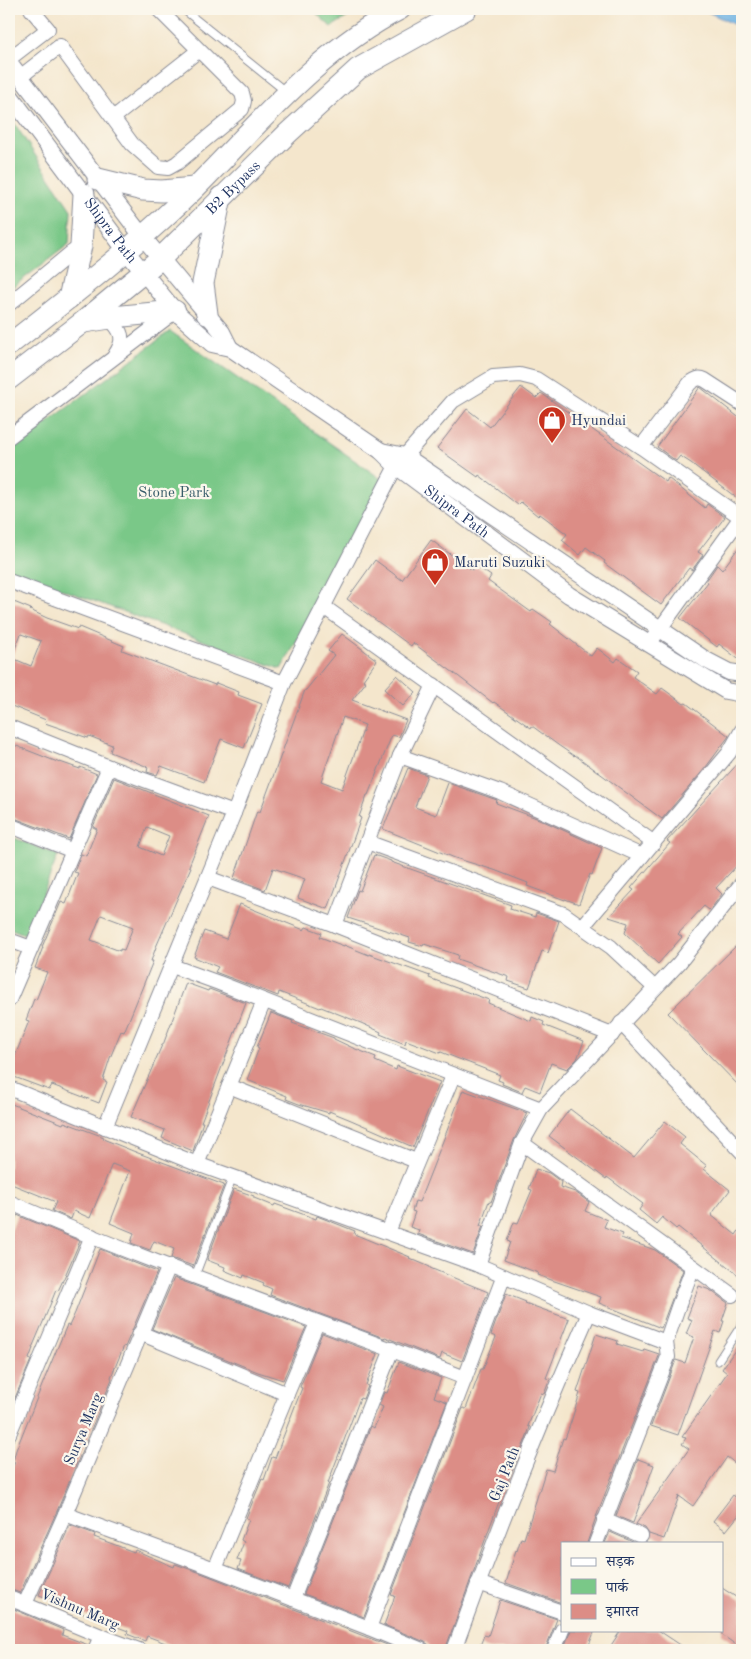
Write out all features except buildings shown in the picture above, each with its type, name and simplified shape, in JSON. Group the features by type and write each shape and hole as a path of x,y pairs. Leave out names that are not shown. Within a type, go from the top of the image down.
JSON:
{"main road":[{"path":"9,345 126,251 194,188 288,93 344,44 385,16 400,9"},
{"name":"B2 Bypass","path":"9,379 161,258 221,196 358,69 466,9"},
{"path":"69,298 81,246 91,187 143,190 194,188"},
{"path":"207,314 203,283 221,196"},
{"path":"83,322 175,311"}],"street":[{"path":"32,9 132,144 158,167 168,168 177,163 242,109 244,101 242,93 158,9"},
{"path":"48,29 9,60 91,187"},
{"path":"20,77 60,46"},
{"path":"114,118 198,51"},
{"name":"Shipra Path","path":"9,94 91,187 142,236 222,332 230,348"},
{"name":"Shipra Path","path":"91,187 126,251 175,311 212,344 230,348 381,451 400,461 570,595 726,691 742,694"},
{"path":"9,304 81,246"},
{"path":"9,437 175,311"},
{"path":"109,318 121,332 122,340 120,348 113,358"},
{"path":"105,1127 208,878 284,682 400,461 453,401 493,377 520,375 536,379 641,447 742,517 650,644"},
{"path":"641,447 690,383 695,380 700,378 705,380 742,404"},
{"path":"400,461 660,628 706,660 729,672 742,674"},
{"path":"9,581 284,682"},
{"path":"324,606 654,842"},
{"path":"335,925 400,756 434,685"},
{"path":"9,727 109,767 234,813"},
{"path":"583,926 729,753 742,730"},
{"path":"400,756 500,792 642,856"},
{"path":"9,1000 109,767"},
{"path":"9,825 73,851"},
{"path":"367,842 564,914 611,946 655,988"},
{"path":"208,878 335,925 612,1035"},
{"path":"478,1265 522,1144 541,1109 679,963 742,883"},
{"path":"9,940 31,948"},
{"path":"172,966 541,1109"},
{"path":"197,1164 264,1001"},
{"path":"622,1024 742,1152"},
{"path":"388,1232 452,1076"},
{"path":"229,1086 416,1161"},
{"path":"9,1088 197,1164 478,1265 504,1278 666,1342"},
{"path":"522,1144 732,1295"},
{"path":"10,1208 92,1236 465,1378"},
{"path":"9,1434 92,1236"},
{"name":"Surya Marg","path":"25,1604 65,1514 169,1266"},
{"path":"596,1542 668,1357 666,1342 693,1267"},
{"path":"369,1628 504,1278"},
{"name":"Gaj Path","path":"454,1650 478,1583 589,1312"},
{"path":"215,1569 317,1323"},
{"path":"140,1333 286,1394"},
{"path":"293,1599 392,1349"},
{"path":"65,1514 215,1569 422,1650"},
{"path":"604,1520 641,1536"},
{"path":"478,1583 561,1612"},
{"name":"Vishnu Marg","path":"9,1598 139,1650"},
{"path":"554,1650 561,1632"},
{"path":"95,1650 101,1636"}],"lane":[{"path":"183,9 288,93"},
{"path":"195,1276 233,1176"},
{"path":"718,1361 742,1324"}],"green space":[{"path":"312,9 361,9 331,27"},
{"path":"9,115 71,210 69,244 9,290"},
{"name":"Stone Park","path":"170,331 387,483 281,669 9,570 9,451"},
{"path":"9,836 58,855 27,935 9,928"}],"water":[{"path":"702,9 742,9 742,28 737,26"}],"place":[{"name":"Hyundai","path":"552,444"},
{"name":"Maruti Suzuki","path":"435,586"}]}
